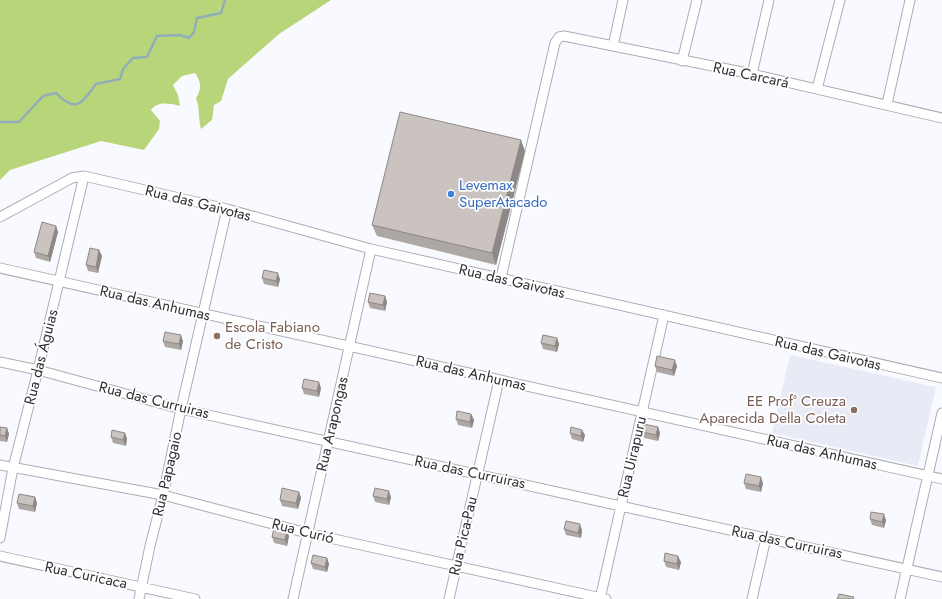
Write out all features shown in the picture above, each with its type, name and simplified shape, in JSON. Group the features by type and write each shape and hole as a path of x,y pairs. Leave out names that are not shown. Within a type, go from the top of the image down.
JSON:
{"street":[{"path":"613,46 623,0"},
{"path":"682,61 697,0"},
{"path":"752,74 769,0"},
{"path":"817,89 840,0"},
{"path":"887,104 910,0"},
{"name":"Rua Carcará","path":"501,278 555,43 559,37 564,36 752,74 887,104 942,118"},
{"path":"0,217 72,178 84,176"},
{"name":"Rua das Gaivotas","path":"84,176 227,209 371,249 942,378"},
{"name":"Rua das Águias","path":"0,538 13,468 84,176"},
{"name":"Rua Papagaio","path":"139,599 227,209"},
{"name":"Rua Arapongas","path":"293,599 371,249"},
{"name":"Rua das Anhumas","path":"0,268 942,479"},
{"name":"Rua Uirapuru","path":"602,599 621,506 664,315"},
{"name":"Rua das Curruiras","path":"0,362 38,370 181,408 942,577"},
{"name":"Rua Pica-Pau","path":"450,599 456,566 499,380"},
{"path":"900,599 942,413"},
{"name":"Rua Curió","path":"0,465 163,496 307,533 602,599"},
{"path":"752,599 766,538"},
{"name":"Rua Curicaca","path":"0,556 195,599"}],"shaded area":[{"name":"EE Profª Creuza Aparecida Della Coleta","path":"790,355 936,387 918,466 772,433"}],"green space":[{"path":"0,0 331,0 279,34 228,79 221,101 214,105 212,120 201,129 196,98 200,85 199,79 195,73 182,76 173,85 178,95 180,106 160,104 151,110 160,121 159,129 144,150 101,141 10,170 0,180"}],"building":[{"name":"Levemax SuperAtacado","path":"400,112 521,140 492,253 372,225"},
{"path":"42,222 56,226 48,256 34,252"},
{"path":"90,248 99,250 96,267 86,265"},
{"path":"264,270 278,273 276,281 262,278"},
{"path":"370,293 385,296 383,305 368,302"},
{"path":"165,332 181,335 179,344 163,341"},
{"path":"543,335 557,338 555,346 541,343"},
{"path":"657,356 675,360 672,370 655,366"},
{"path":"304,379 319,382 317,391 302,388"},
{"path":"457,411 471,414 470,422 456,419"},
{"path":"644,424 658,427 656,435 642,432"},
{"path":"0,427 7,428 5,436 0,435"},
{"path":"571,427 582,430 581,436 570,433"},
{"path":"112,430 125,433 123,440 111,437"},
{"path":"746,474 761,477 759,486 744,483"},
{"path":"282,488 299,492 296,503 280,500"},
{"path":"375,488 389,491 387,499 373,496"},
{"path":"19,494 35,497 33,506 17,503"},
{"path":"871,512 884,514 882,522 870,519"},
{"path":"566,521 580,524 578,533 564,529"},
{"path":"274,528 287,530 285,540 272,537"},
{"path":"665,553 678,556 677,564 664,561"},
{"path":"313,555 327,558 325,567 311,563"},
{"path":"839,594 854,597 853,599 837,599"}],"waterway":[{"path":"0,122 19,122 43,96 56,93 69,103 78,104 87,96 96,84 120,79 123,69 133,58 147,57 157,36 180,35 189,38 194,32 197,18 221,13 225,0"}],"place":[{"name":"Levemax SuperAtacado","path":"451,194"},
{"name":"Escola Fabiano de Cristo","path":"217,336"},
{"name":"EE Profª Creuza Aparecida Della Coleta","path":"854,410"}]}
